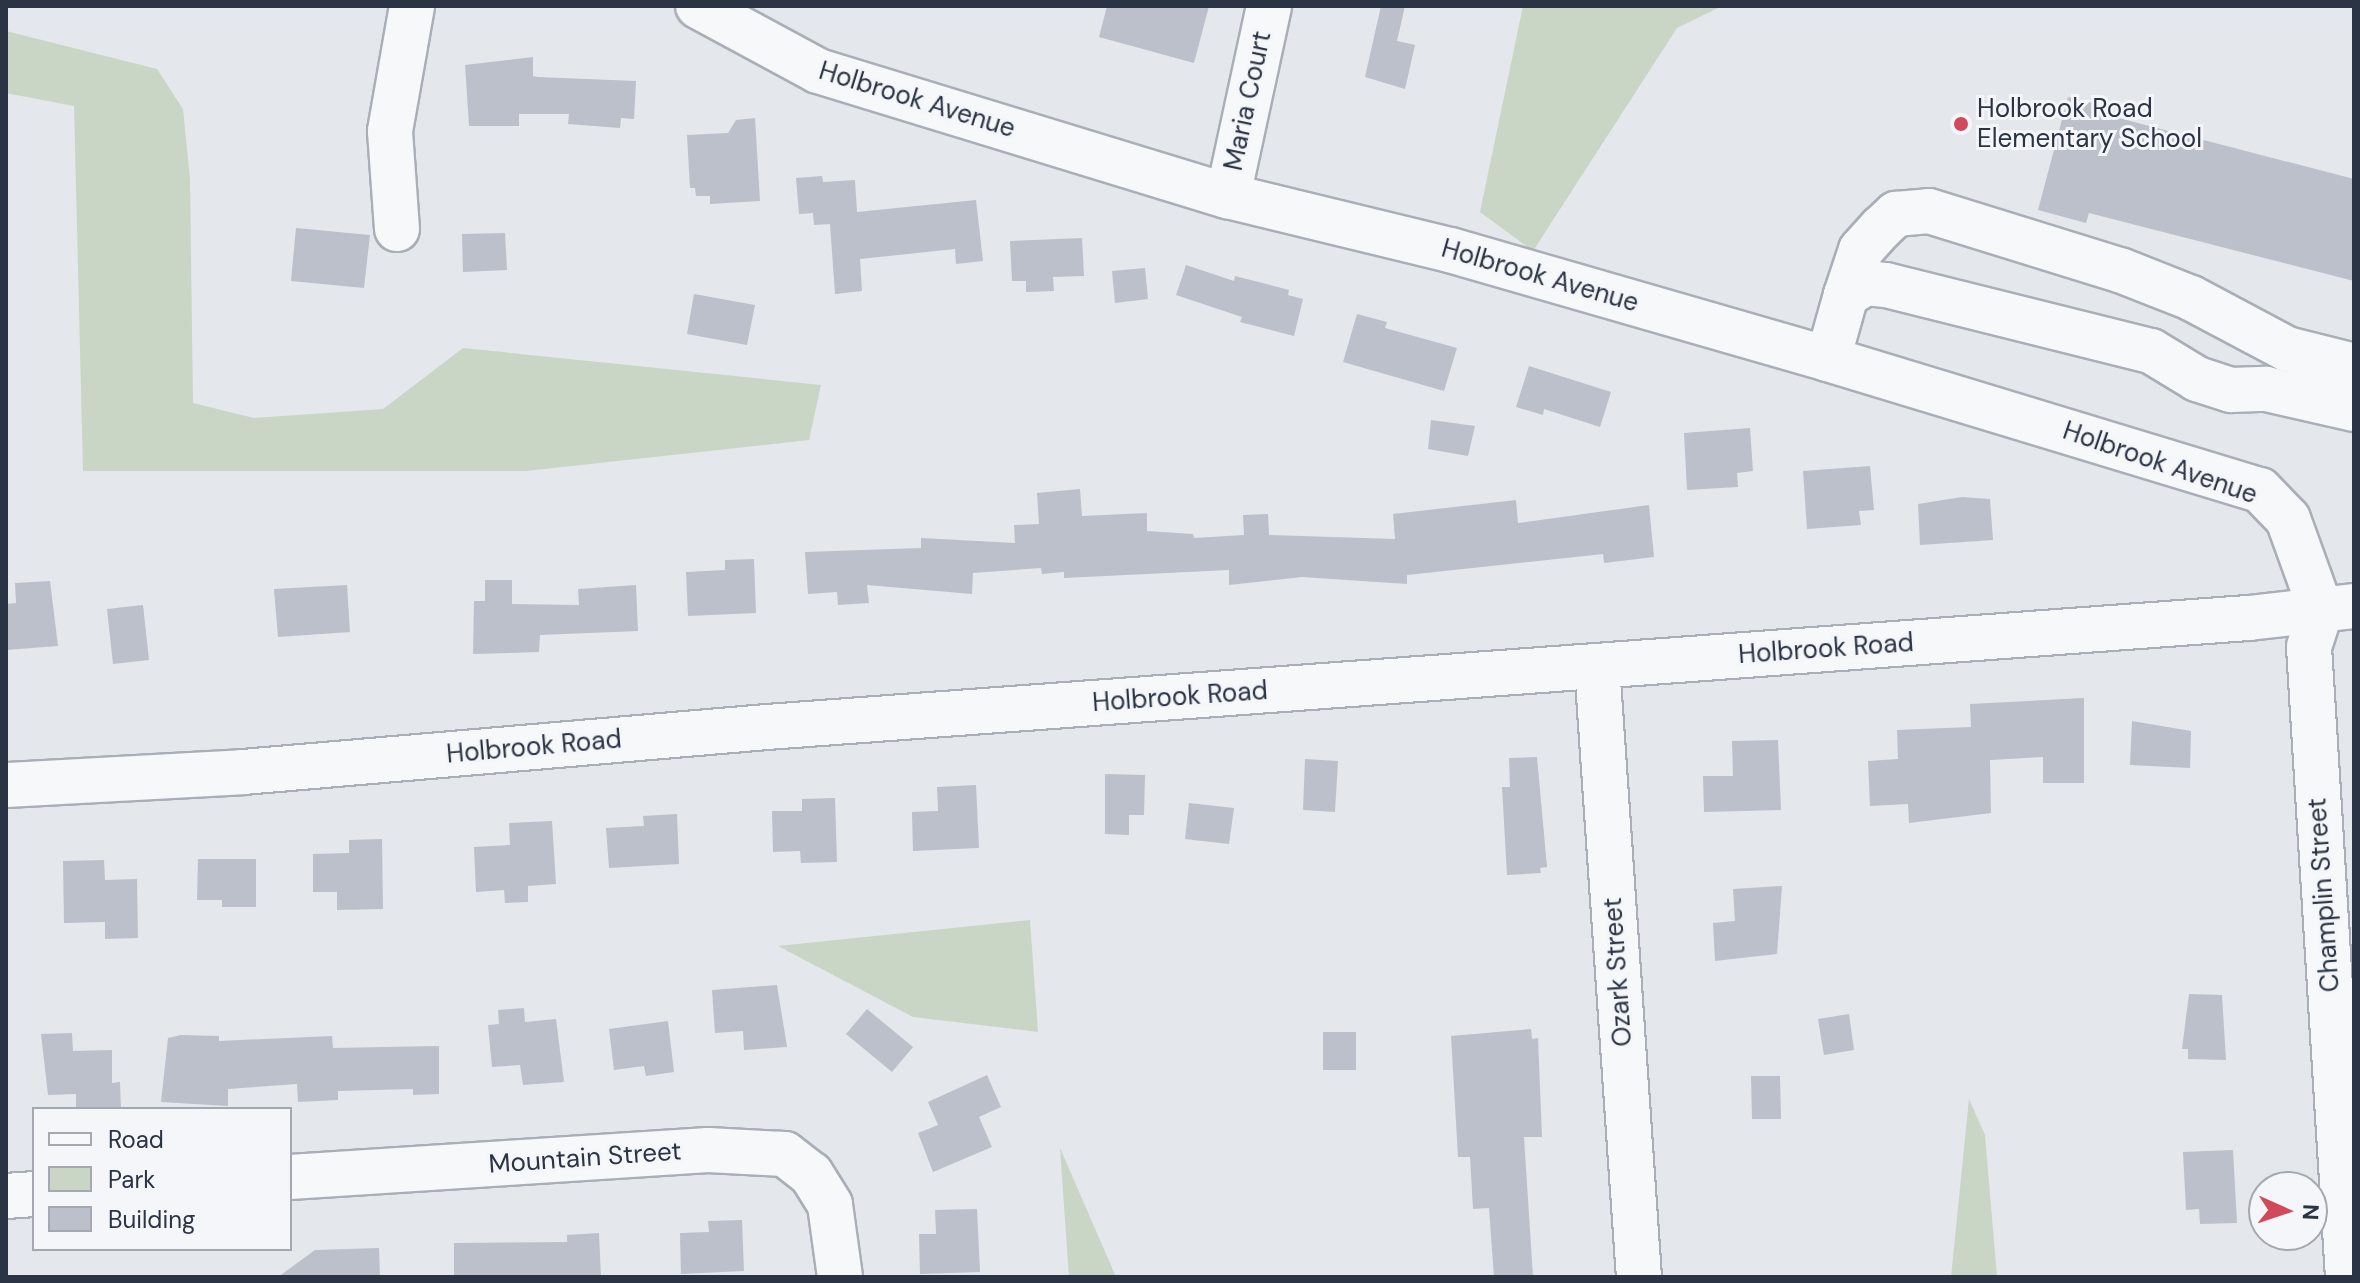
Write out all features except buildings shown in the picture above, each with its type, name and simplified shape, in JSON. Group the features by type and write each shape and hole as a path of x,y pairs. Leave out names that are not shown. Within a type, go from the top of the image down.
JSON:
{"street":[{"path":"397,229 390,131 412,6"},
{"name":"Holbrook Avenue","path":"698,6 818,71 1228,196 1450,250 1828,359 2260,490 2288,519 2338,608"},
{"name":"Maria Court","path":"1228,196 1269,6"},
{"path":"1828,359 1861,250 1896,214 1929,211 2120,270 2191,298 2287,349 2354,366"},
{"path":"1846,295 1866,283 1886,285 2151,351 2197,379 2231,390 2266,389 2354,409"},
{"name":"Holbrook Road","path":"6,785 243,772 751,728 2338,608"},
{"name":"Champlin Street","path":"2338,608 2309,647 2348,1277"},
{"name":"Ozark Street","path":"1597,666 1639,1277"},
{"name":"Mountain Street","path":"292,1177 746,1149 785,1154 811,1174 830,1205 836,1230 840,1277"},
{"path":"6,1196 32,1194"}],"green space":[{"path":"1523,6 1722,6 1677,28 1533,251 1480,212"},
{"path":"6,31 157,69 183,109 190,179 193,403 254,418 383,409 463,348 821,385 809,440 526,471 83,471 74,106 6,93"},
{"path":"1030,920 1038,1032 913,1017 778,946"},
{"path":"1969,1099 1985,1135 1997,1277 1951,1277"},
{"path":"1060,1148 1116,1277 1069,1277"}],"place":[{"name":"Holbrook Road Elementary School","path":"1961,124"}]}
